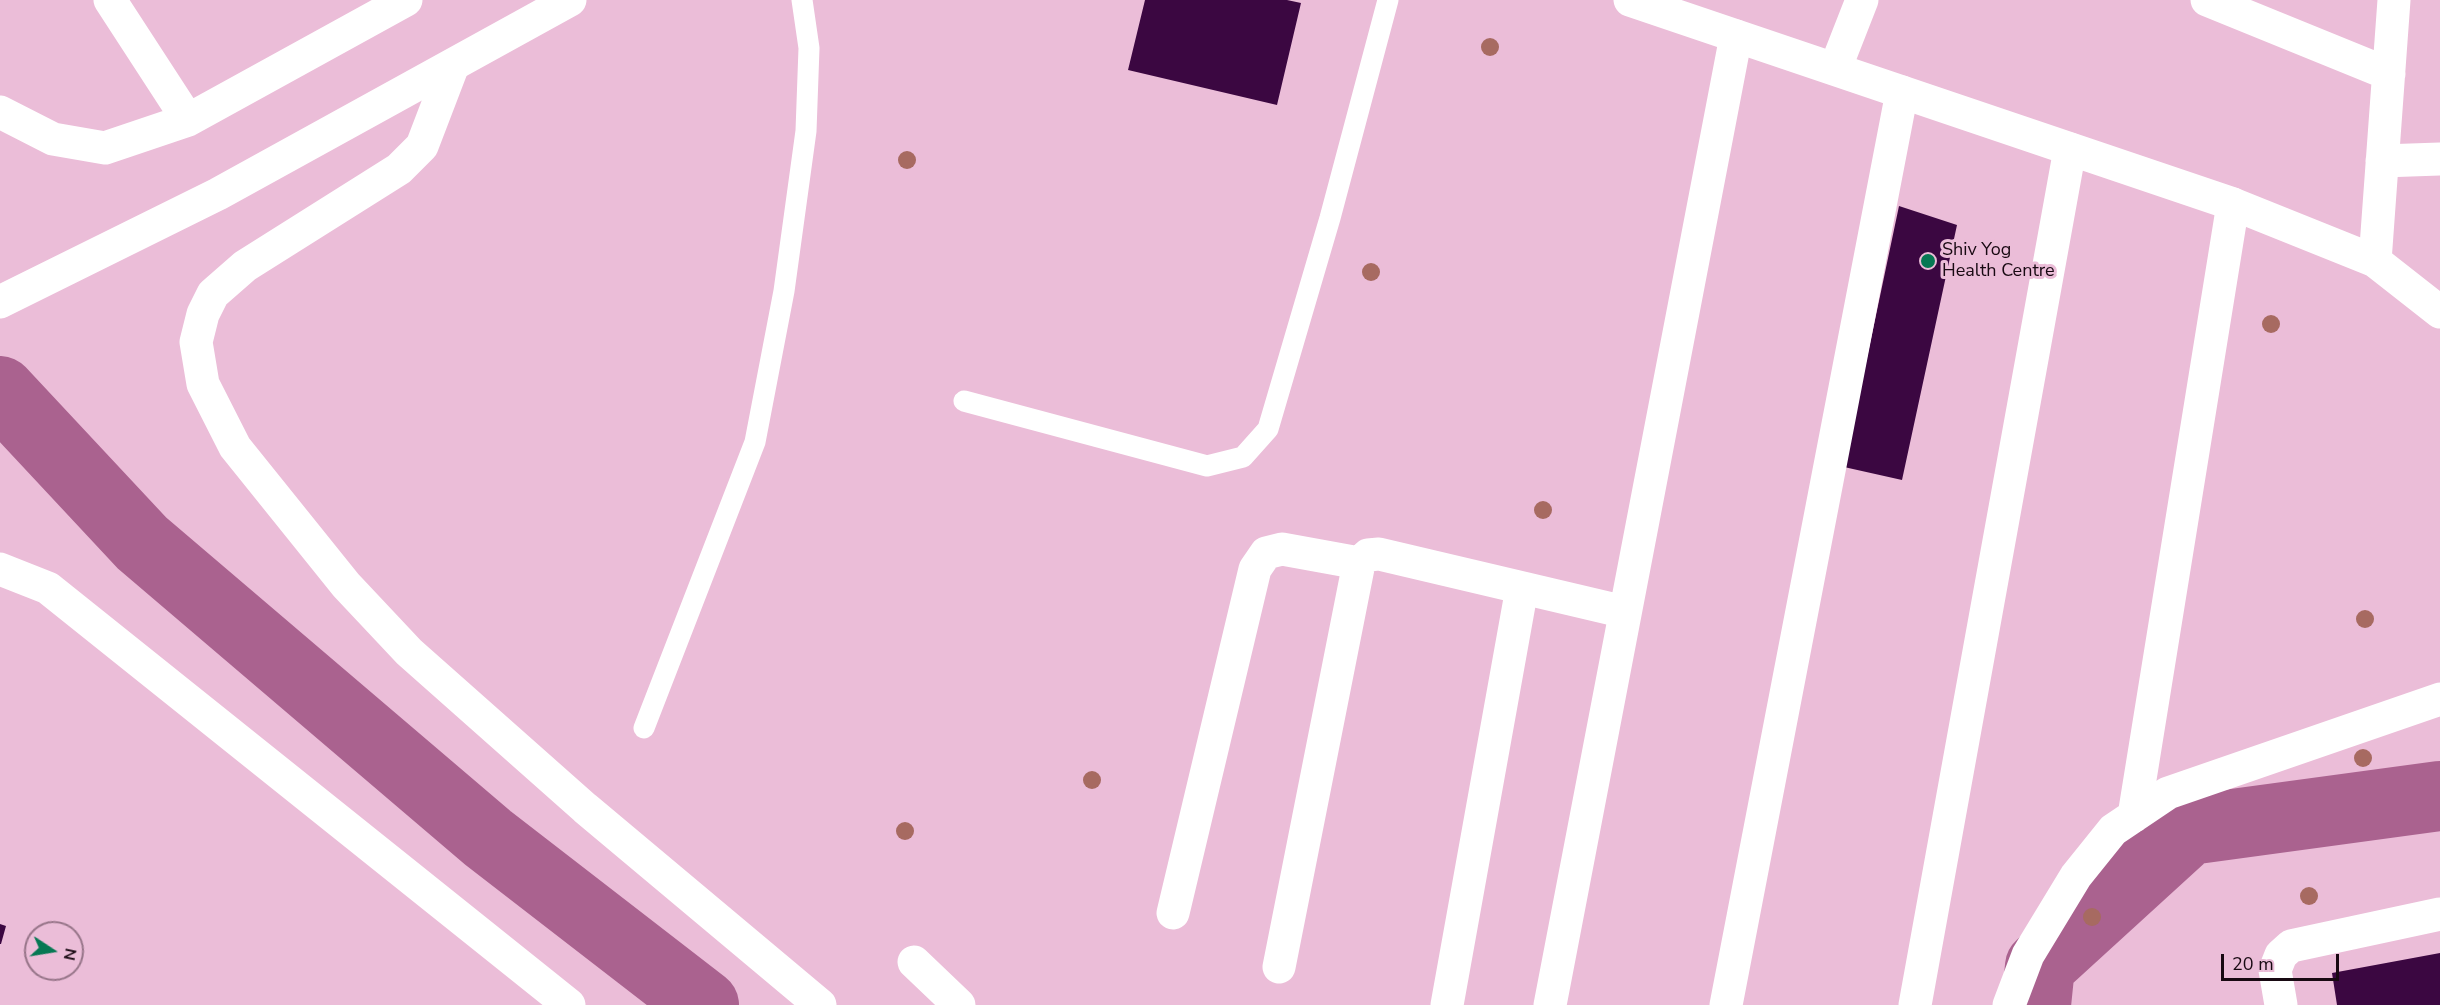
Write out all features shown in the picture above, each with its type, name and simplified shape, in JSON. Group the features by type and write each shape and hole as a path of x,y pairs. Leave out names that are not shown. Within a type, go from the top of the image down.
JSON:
{"street":[{"path":"110,0 188,120"},
{"path":"0,112 53,139 105,148 188,120 406,0"},
{"path":"0,302 165,221 570,0"},
{"path":"1630,0 2234,204 2375,261 2440,312"},
{"path":"1834,69 1862,0"},
{"path":"2207,0 2389,74"},
{"path":"2375,261 2394,0"},
{"path":"1550,1005 1736,36"},
{"path":"453,65 422,146 399,169 245,266 213,294 203,314 196,342 203,384 235,447 346,585 409,652 585,808 820,1005"},
{"path":"1726,1005 1902,92"},
{"path":"1915,1005 2070,149"},
{"path":"2382,161 2440,159"},
{"path":"2134,816 2234,204"},
{"path":"1173,913 1256,569 1266,553 1282,549 1359,563"},
{"path":"1280,967 1359,563 1368,555 1379,554 1625,612"},
{"path":"0,569 48,588 569,1005"},
{"path":"1447,1005 1522,588"},
{"path":"2009,1005 2028,955 2076,876 2113,830 2168,793 2440,699"},
{"path":"2281,1005 2275,970 2280,955 2291,946 2440,914"},
{"path":"914,962 959,1005"}],"lane":[{"path":"645,728 755,442 784,291 806,131 809,48 802,0"},
{"path":"964,401 1207,466 1243,457 1268,429 1330,218 1388,0"}],"building":[{"path":"1145,0 1287,0 1301,3 1277,105 1128,70"},
{"path":"1899,206 1957,225 1902,480 1844,467"},
{"path":"0,924 6,926 1,944 0,944"},
{"path":"2440,953 2440,1005 2337,1005 2332,973"}],"waterway":[{"path":"0,391 142,543 488,838 704,1005"},
{"path":"2036,1005 2040,966 2189,830 2440,796"}],"place":[{"name":"Shiv Yog Health Centre","path":"1928,261"}]}
